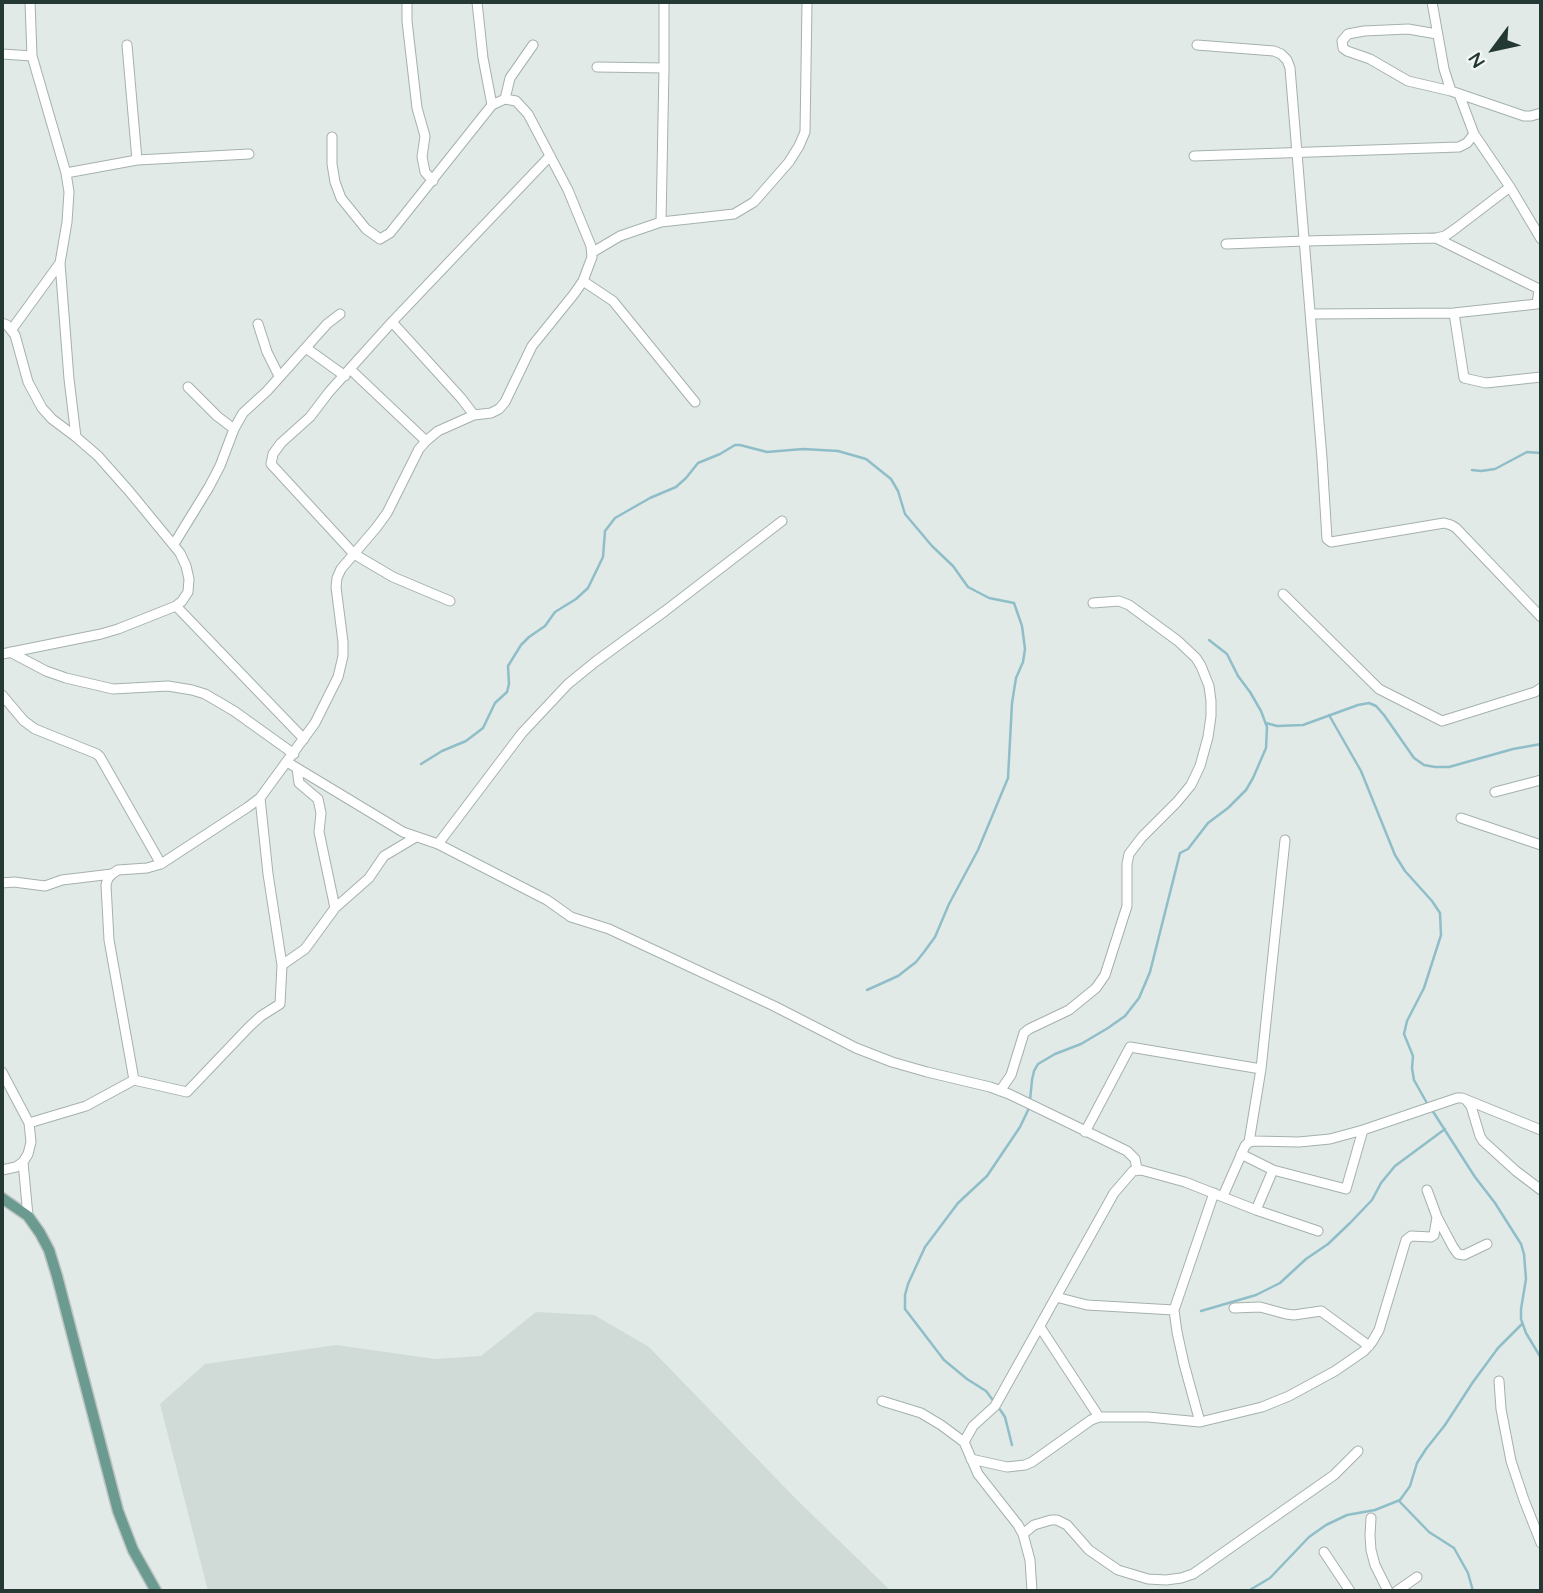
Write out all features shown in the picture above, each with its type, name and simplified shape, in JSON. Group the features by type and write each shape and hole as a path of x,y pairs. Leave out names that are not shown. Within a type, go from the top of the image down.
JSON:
{"main road":[{"path":"2,1198 28,1216 49,1250 118,1511 133,1550 156,1591"}],"street":[{"path":"30,2 32,56 69,192 60,263 76,437"},
{"path":"407,2 417,108 425,136 422,157 425,172 433,181"},
{"path":"477,2 492,106"},
{"path":"661,222 664,2"},
{"path":"593,251 620,236 661,222 734,214 754,202 789,162 805,132 807,2"},
{"path":"1432,2 1444,69 1474,134 1541,237"},
{"path":"1437,34 1408,29 1364,31 1349,34 1342,41 1343,48 1347,51 1370,59 1404,79 1455,92 1524,116 1541,113"},
{"path":"127,44 136,160"},
{"path":"505,99 510,78 533,45"},
{"path":"1197,45 1274,51 1287,60 1290,68 1327,539 1331,542 1444,523 1451,525 1541,617"},
{"path":"2,54 32,56"},
{"path":"597,67 664,68"},
{"path":"134,1080 109,940 106,885 108,878 118,870 161,864 260,798 315,723 341,667 343,642 336,587 341,569 387,513 419,449 426,441 438,431 474,415 491,413 505,402 532,346 583,281 593,251 574,202 528,114 516,102 505,99 492,106 390,233 380,239 366,229 341,198 333,173 332,137"},
{"path":"1194,156 1459,147 1467,144 1474,134"},
{"path":"66,173 136,160 249,154"},
{"path":"450,601 393,577 354,554 271,464 273,454 281,443 310,417 392,322 550,156"},
{"path":"1226,244 1436,238 1445,236 1510,187"},
{"path":"1311,314 1454,313 1537,304 1539,289 1436,238"},
{"path":"12,329 60,263"},
{"path":"583,281 613,301 695,402"},
{"path":"1454,313 1464,378 1486,383 1541,377"},
{"path":"174,544 209,487 243,413 267,391 327,324 340,314"},
{"path":"392,322 474,415"},
{"path":"2,323 12,329 15,335 33,394 52,419 98,456 174,544 186,566 189,579 188,592 176,606 101,634 5,653"},
{"path":"258,324 267,352 279,376"},
{"path":"306,348 347,372 426,441"},
{"path":"188,387 234,429"},
{"path":"438,844 522,733 568,684 782,521"},
{"path":"1283,594 1379,689 1442,721 1541,688"},
{"path":"1000,1091 1011,1075 1024,1033 1069,1010 1096,989 1105,975 1126,906 1126,864 1129,854 1191,785 1200,766 1208,737 1211,716 1209,686 1196,658 1178,641 1129,605 1119,601 1093,603"},
{"path":"176,606 304,739"},
{"path":"2,645 5,653 66,678 113,689 168,686 205,694 234,711 293,754"},
{"path":"2,695 24,721 35,729 100,757 161,864"},
{"path":"287,762 391,826 438,844 547,900 571,917 609,929 774,1006 856,1048 892,1062 1000,1091 1127,1151 1135,1159 1137,1169"},
{"path":"297,768 299,783 318,800 321,813 319,832 335,908"},
{"path":"1495,792 1541,780"},
{"path":"29,1123 86,1106 134,1080 184,1093 190,1090 249,1027 280,1004 282,965 260,798"},
{"path":"1461,818 1541,845"},
{"path":"282,965 302,952 335,908 369,877 387,852 416,837"},
{"path":"1200,1422 1184,1364 1174,1310 1219,1194 1249,1142 1261,1069 1285,840"},
{"path":"2,883 45,886 62,880 112,874"},
{"path":"1086,1132 1130,1047 1261,1069"},
{"path":"2,1072 29,1123 31,1142 23,1162 16,1167 2,1170"},
{"path":"1249,1142 1315,1141 1363,1130 1457,1098 1541,1130"},
{"path":"1467,1101 1483,1141 1541,1190"},
{"path":"1241,1154 1273,1170 1346,1189 1363,1130"},
{"path":"23,1162 28,1216"},
{"path":"964,1442 973,1426 995,1406 1114,1193 1128,1174 1137,1169 1167,1176 1318,1231"},
{"path":"1256,1210 1273,1170"},
{"path":"1427,1190 1437,1217 1458,1254 1464,1255 1487,1244"},
{"path":"971,1459 1007,1467 1025,1465 1099,1417 1148,1417 1200,1422 1250,1411 1282,1399 1335,1371 1369,1346 1379,1330 1406,1240 1411,1236 1434,1235 1437,1217"},
{"path":"1056,1297 1087,1306 1174,1310"},
{"path":"1234,1308 1260,1307 1294,1315 1321,1311 1369,1346"},
{"path":"1040,1327 1099,1417"},
{"path":"1500,1381 1501,1409 1511,1461 1538,1525 1541,1543"},
{"path":"882,1401 921,1413 964,1442 978,1475 1023,1534 1030,1560 1032,1591"},
{"path":"1023,1534 1028,1528 1041,1523 1051,1520 1062,1522 1089,1550 1118,1570 1148,1579 1181,1578 1193,1574 1334,1475 1358,1451"},
{"path":"1371,1518 1371,1550 1388,1591"},
{"path":"1324,1552 1350,1591"},
{"path":"1397,1591 1417,1577"}],"shaded area":[{"path":"536,1312 594,1315 649,1347 797,1500 891,1591 208,1591 160,1404 205,1364 336,1345 435,1359 481,1356"}],"waterway":[{"path":"421,764 466,741 483,728 495,703 507,692 508,666 521,645 545,626 555,612 588,588 603,557 605,531 615,518 676,487 698,463 735,445 767,452 803,449 838,451 866,459 891,479 905,514 953,566 968,587 989,598 1014,603 1022,626 1025,649 1012,703 1008,778 978,850 935,937 924,952 898,976 867,990"},
{"path":"1472,470 1495,469 1527,452 1541,453"},
{"path":"1030,1100 1032,1080 1038,1064 1108,1028 1125,1016 1139,998 1150,972 1180,853 1188,849 1208,823 1246,790 1266,748 1267,727 1261,711 1227,654 1209,640"},
{"path":"1266,723 1277,726 1303,725 1369,703 1384,715 1414,758 1424,765 1435,767 1449,767 1541,744"},
{"path":"1329,715 1361,771 1395,855 1440,913 1441,935 1424,988 1407,1021 1404,1034 1413,1056 1414,1080 1428,1105"},
{"path":"1012,1445 1001,1411 986,1391 944,1360 905,1309 905,1295 925,1247 958,1203 987,1176 1020,1127 1030,1106"},
{"path":"1432,1110 1521,1244 1526,1279 1521,1319 1541,1358"},
{"path":"1201,1311 1256,1295 1280,1283 1350,1223 1372,1200 1395,1166 1445,1129"},
{"path":"1248,1591 1270,1578 1309,1537 1326,1525 1347,1515 1375,1510 1400,1500 1410,1486 1417,1463 1426,1449 1498,1348 1522,1324"},
{"path":"1399,1501 1429,1532 1454,1548 1468,1573 1473,1591"}]}
